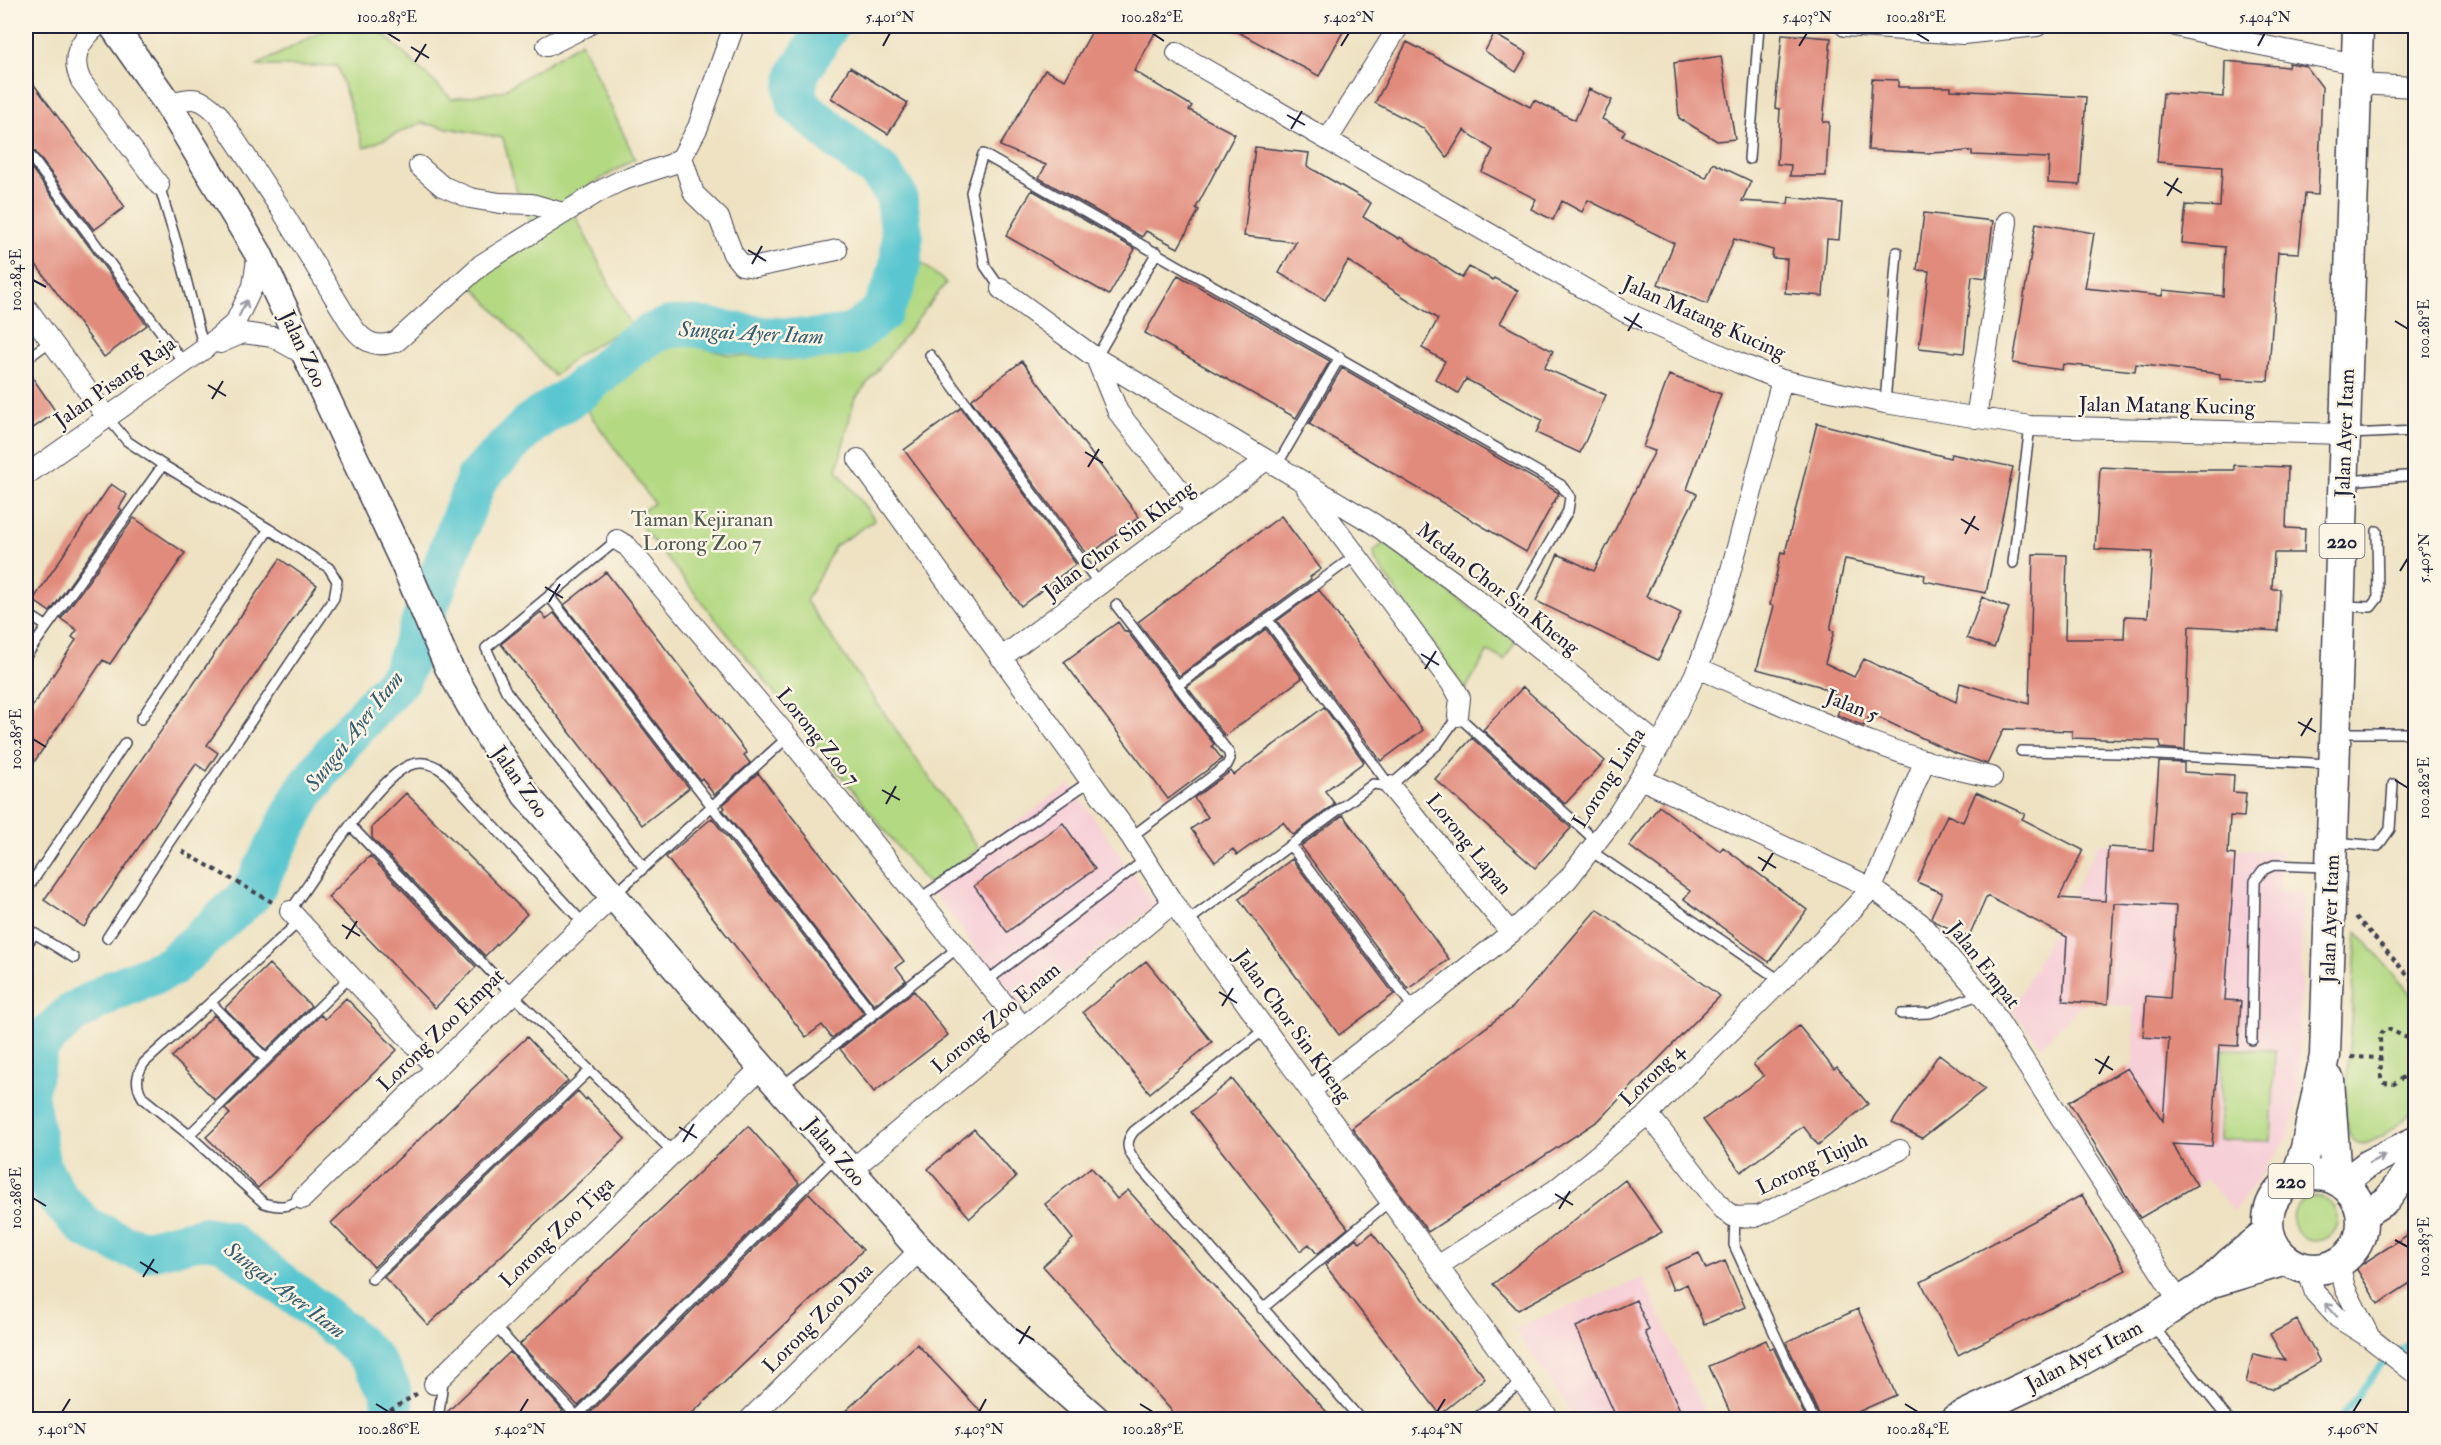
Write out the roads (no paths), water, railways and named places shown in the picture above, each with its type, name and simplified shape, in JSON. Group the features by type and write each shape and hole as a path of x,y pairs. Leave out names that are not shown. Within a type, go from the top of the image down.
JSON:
{"main road":[{"name":"Jalan Zoo","path":"113,26 168,104 258,253 404,563 448,666 482,726 526,795 920,1250 1007,1340 1097,1419"},
{"name":"Jalan Ayer Itam","path":"2339,1181 2331,1094 2337,1057 2332,854 2358,26"},
{"name":"Jalan Ayer Itam","path":"2296,1179 2337,1057"},
{"path":"2339,1181 2415,1140"},
{"path":"2269,1232 2278,1252 2297,1264 2318,1269 2339,1263 2358,1243 2362,1230 2362,1216 2387,1200 2415,1160"},
{"name":"220","path":"2269,1232 2270,1207 2285,1186 2309,1175 2323,1175 2339,1181 2355,1198 2362,1216"},
{"name":"Jalan Ayer Itam","path":"1956,1419 2074,1364 2150,1322 2208,1284 2230,1262 2269,1232"},
{"name":"Jalan Ayer Itam","path":"2208,1284 2297,1264"}],"street":[{"path":"97,26 80,42 75,61 77,72 81,81 159,185"},
{"path":"547,46 587,26"},
{"path":"168,104 192,98 209,105 218,114 282,211 352,326 364,341 375,345 386,345 397,340 482,264 563,213 620,181 672,164 682,157 698,127 734,26"},
{"path":"1328,139 1399,26"},
{"path":"1845,26 1963,34 2037,26"},
{"path":"2176,26 2230,32 2356,74 2415,87"},
{"name":"Jalan Matang Kucing","path":"1177,53 1625,312 1782,380 1885,403 2030,426 2345,434"},
{"path":"682,157 694,194 719,218 733,254 742,265 756,267 837,250"},
{"path":"418,166 442,186 470,198 500,203 532,204 563,213"},
{"path":"1976,417 2007,222"},
{"name":"Jalan Pisang Raja","path":"26,475 204,349 235,323 253,286 258,253"},
{"name":"Medan Chor Sin Kheng","path":"1002,289 1096,358 1374,524 1461,587 1660,746"},
{"path":"26,307 107,417"},
{"name":"Jalan Pisang Raja","path":"204,349 243,333 273,338 305,355"},
{"path":"1096,358 1118,412 1197,512"},
{"name":"Lorong Lima","path":"1310,1091 1511,933 1568,879 1641,779 1660,746 1698,668 1725,592 1782,380"},
{"name":"Jalan Chor Sin Kheng","path":"858,459 1131,837 1173,903 1550,1419"},
{"name":"Jalan Chor Sin Kheng","path":"1001,658 1197,512 1271,463"},
{"name":"Medan Chor Sin Kheng","path":"1300,479 1454,687 1460,698 1458,716"},
{"name":"Lorong Zoo 7","path":"617,540 627,546 788,737 1022,1026"},
{"name":"Jalan 5","path":"1698,668 1845,730 1948,769 1992,777"},
{"path":"1872,888 1925,760"},
{"name":"Jalan Empat","path":"1641,779 1872,888 1920,923 1981,994 2179,1301"},
{"name":"Lorong Lapan","path":"1390,786 1511,933"},
{"name":"Lorong 4","path":"1438,1266 1555,1190 1648,1114 1872,888"},
{"name":"Lorong Zoo Empat","path":"302,1199 613,896"},
{"name":"Lorong Zoo Enam","path":"844,1163 1022,1026 1173,903"},
{"path":"288,912 436,1068"},
{"name":"Lorong Zoo Tiga","path":"439,1379 763,1066"},
{"path":"1648,1114 1723,1209 1735,1217"},
{"name":"Lorong Tujuh","path":"1735,1217 1758,1216 1900,1150"},
{"name":"Lorong Zoo Dua","path":"749,1419 920,1250"},
{"path":"2339,1263 2345,1288 2370,1338"},
{"path":"2297,1264 2315,1293 2338,1318 2370,1338 2415,1374"}],"lane":[{"path":"1749,159 1759,26"},
{"path":"26,150 184,363"},
{"path":"1002,289 985,266 971,192 983,154 1561,485 1570,497 1568,511 1504,621"},
{"path":"159,185 204,349"},
{"path":"1096,358 1157,252"},
{"path":"1885,403 1897,252"},
{"path":"26,359 51,341"},
{"path":"930,355 1100,585"},
{"path":"1271,463 1340,357"},
{"path":"107,417 127,441 328,568 337,581 337,590 107,938"},
{"path":"2013,563 2030,426"},
{"path":"2345,434 2415,431"},
{"path":"26,656 163,465"},
{"path":"2343,481 2415,475"},
{"path":"141,719 269,529"},
{"path":"2340,606 2372,607 2378,598 2377,531"},
{"path":"617,540 486,648 506,691 644,867"},
{"path":"1178,685 1356,555"},
{"path":"549,596 873,1014"},
{"path":"1116,605 1229,753 1230,759 1227,765 1131,837"},
{"path":"26,613 46,626"},
{"path":"1268,620 1390,786"},
{"path":"1188,921 1372,784 1390,786 1438,744 1458,716 1594,846 1781,981"},
{"path":"2335,733 2415,733"},
{"path":"613,896 788,737"},
{"path":"26,891 124,743"},
{"path":"2021,750 2335,765"},
{"path":"302,1199 287,1207 275,1207 264,1203 189,1135 143,1098 136,1080 144,1063 211,1003 288,912 373,795 399,771 417,762 436,766 584,924"},
{"path":"919,899 1090,781"},
{"path":"2252,1040 2256,881 2263,870 2274,865 2378,846 2390,829 2393,784"},
{"path":"351,826 512,994 673,1152"},
{"path":"1290,845 1415,1010"},
{"path":"987,981 1146,859"},
{"path":"26,928 74,958"},
{"path":"26,946 34,934"},
{"path":"781,1087 959,947"},
{"path":"189,1135 351,976"},
{"path":"1900,1014 1930,1013 1981,994"},
{"path":"211,1003 266,1059"},
{"path":"1265,1028 1134,1131 1127,1143 1128,1150 1138,1166 1361,1419"},
{"path":"372,1279 590,1070"},
{"path":"495,1326 576,1418 844,1163"},
{"path":"1262,1309 1390,1200"},
{"path":"1735,1217 1734,1245 1814,1419"},
{"path":"2150,1322 2229,1419"},
{"path":"438,1419 439,1379"},
{"path":"1474,1419 1522,1381"}],"waterway":[{"name":"Sungai Ayer Itam","path":"394,1420 390,1389 372,1359 344,1332 226,1241 205,1237 145,1251 124,1245 87,1228 58,1199 40,1167 27,1094 39,1044 73,1013 112,991 170,967 251,894 303,794 344,739 401,677 477,478 531,423 577,393 631,347 653,333 670,327 691,326 763,337 807,340 852,335 881,313 895,285 901,260 902,234 896,195 879,171 798,104 795,92 799,72 828,26"},
{"path":"2339,1420 2381,1365 2416,1338"}],"park label":[{"name":"Taman Kejiranan Lorong Zoo 7","path":"702,531"}]}
